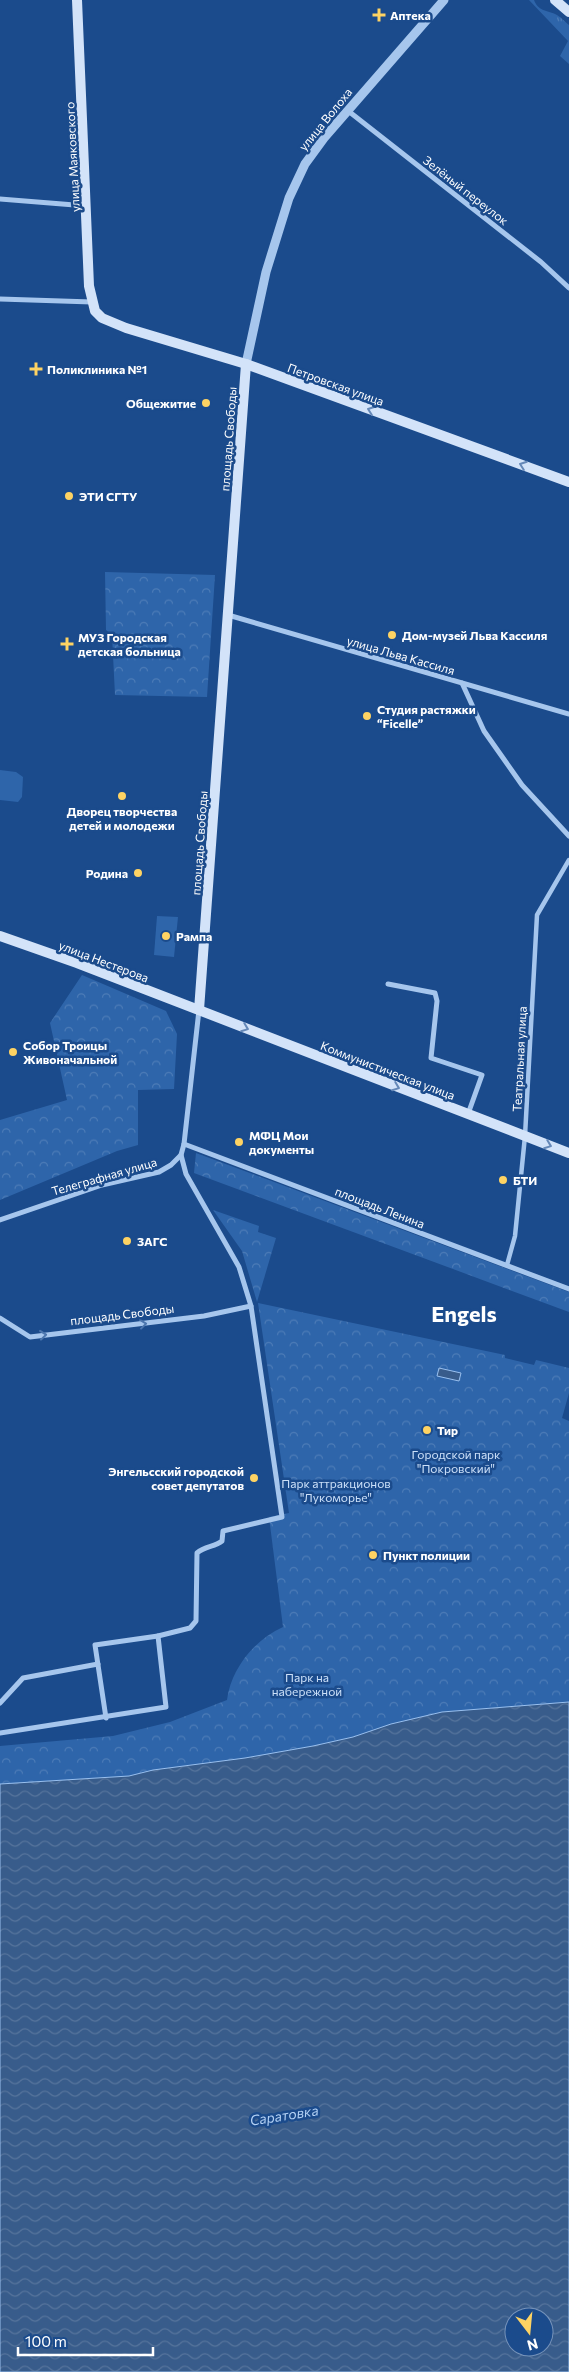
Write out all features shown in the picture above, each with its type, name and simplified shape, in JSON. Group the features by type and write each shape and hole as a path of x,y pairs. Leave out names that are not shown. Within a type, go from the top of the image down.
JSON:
{"main road":[{"name":"улица Маяковского","path":"77,0 89,286 94,307"},
{"path":"555,0 569,12"},
{"name":"Петровская улица","path":"94,307 102,318 126,328 246,364 569,482"},
{"name":"площадь Свободы","path":"199,1010 246,364"},
{"name":"улица Нестерова","path":"0,936 77,962 199,1010"},
{"name":"Коммунистическая улица","path":"199,1010 468,1115 569,1152"}],"street":[{"name":"улица Волоха","path":"246,364 266,272 289,198 305,164 347,110 444,0"},
{"name":"Зелёный переулок","path":"347,110 541,262 569,288"},
{"path":"0,199 87,206"},
{"path":"0,299 94,307"},
{"name":"улица Льва Кассиля","path":"228,615 569,714"},
{"path":"462,683 484,731 522,785 569,836"},
{"name":"Театральная улица","path":"507,1265 515,1236 525,1136 537,915 569,860"},
{"path":"388,984 435,993 437,1001 430,1058 482,1075 468,1115"},
{"name":"площадь Свободы","path":"180,1155 184,1144 199,1010"},
{"name":"площадь Ленина","path":"184,1144 569,1288"},
{"path":"106,1718 95,1645 158,1636 190,1628 196,1621 197,1553 222,1541 223,1531 282,1517 251,1306 239,1267 186,1174 180,1155"},
{"name":"Телеграфная улица","path":"0,1220 102,1185 159,1172 171,1165 180,1155"},
{"name":"площадь Свободы","path":"0,1318 30,1337 204,1316 251,1306"},
{"path":"0,1728 0,1733 106,1718 166,1707 158,1636"},
{"path":"0,1702 23,1678 98,1664"}],"green space":[{"path":"529,0 534,0 540,8 557,15 569,25 569,64 560,56 568,41"},
{"path":"105,572 215,575 207,697 115,695 112,635 106,630"},
{"path":"0,770 16,772 23,777 22,797 18,802 0,800"},
{"name":"Рампа","path":"157,916 178,917 174,957 154,955"},
{"path":"82,975 166,1011 177,1034 174,1089 138,1090 138,1145 117,1151 0,1200 0,1120 67,1100 50,1023"},
{"path":"196,1153 569,1292 569,1312 194,1173"},
{"path":"213,1210 259,1226 258,1232 276,1238 257,1302 242,1251"},
{"name":"Городской парк \"Покровский\"","path":"258,1303 505,1355 505,1358 534,1365 536,1360 569,1368 569,1393 562,1418 569,1421 569,1702 442,1712 313,1746 245,1758 153,1770 129,1776 0,1784 0,1746 113,1736 170,1722 227,1700 233,1677 246,1657 263,1640 283,1627 269,1517 289,1513"}],"water":[{"path":"439,1368 461,1373 459,1381 437,1376"},
{"name":"Саратовка","path":"569,1702 569,2372 0,2372 0,1784 129,1776 153,1770 245,1758 313,1746 353,1737 391,1724 442,1712"}],"place":[{"name":"Аптека","path":"379,15"},
{"name":"Поликлиника №1","path":"36,369"},
{"name":"Общежитие","path":"206,403"},
{"name":"ЭТИ СГТУ","path":"69,496"},
{"name":"Дом-музей Льва Кассиля","path":"392,635"},
{"name":"МУЗ Городская детская больница","path":"67,644"},
{"name":"Студия растяжки “Ficelle”","path":"367,716"},
{"name":"Дворец творчества детей и молодежи","path":"122,796"},
{"name":"Родина","path":"138,873"},
{"name":"Рампа","path":"166,936"},
{"name":"Собор Троицы Живоначальной","path":"13,1052"},
{"name":"МФЦ Мои документы","path":"239,1142"},
{"name":"БТИ","path":"503,1180"},
{"name":"ЗАГС","path":"127,1241"},
{"name":"Тир","path":"427,1430"},
{"name":"Энгельсский городской совет депутатов","path":"254,1478"},
{"name":"Пункт полиции","path":"373,1555"}],"district":[{"name":"Engels","path":"464,1313"}],"park label":[{"name":"Парк аттракционов \"Лукоморье\"","path":"336,1490"},
{"name":"Парк на набережной","path":"307,1684"}]}
